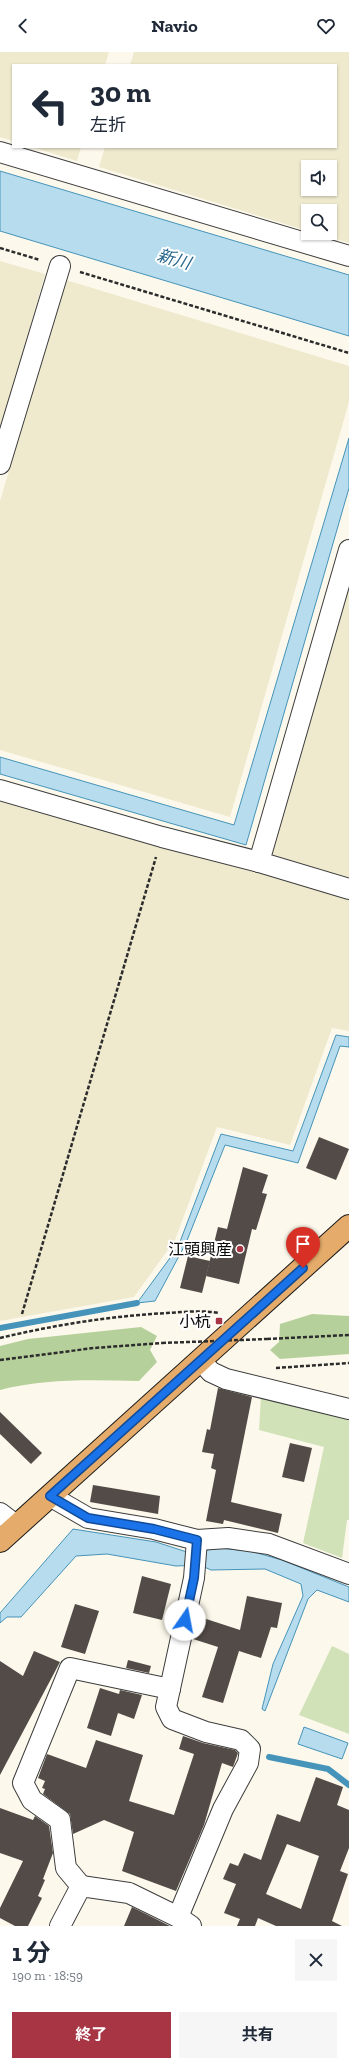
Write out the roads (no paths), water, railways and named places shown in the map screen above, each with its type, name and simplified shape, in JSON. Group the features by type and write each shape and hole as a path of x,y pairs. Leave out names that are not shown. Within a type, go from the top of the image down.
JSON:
{"highway":[{"path":"0,1541 8,1519 50,1496 349,1226"}],"street":[{"path":"0,152 349,256"},
{"path":"0,464 60,266"},
{"path":"259,862 349,550"},
{"path":"0,790 162,837 259,862 349,889"},
{"path":"200,1360 211,1372 226,1380 349,1409"},
{"path":"50,1496 88,1518 154,1529 197,1540 228,1538 269,1544 349,1574"},
{"path":"170,1689 70,1668 23,1783 32,1800 60,1820 66,1868 81,1886 129,1894 186,1923 223,1809 248,1763 250,1749 241,1740 206,1732 172,1719 166,1707 170,1689 194,1578 197,1540"},
{"path":"60,1926 81,1886"}],"water":[{"name":"新川","path":"0,171 349,275 349,336 0,231"},
{"path":"349,438 349,488 246,845 0,774 0,757 234,825"},
{"path":"336,1035 349,1037 349,1047 340,1046 298,1163 225,1145 186,1243 155,1301 137,1303 178,1247 221,1134 293,1151"},
{"path":"73,1529 156,1542 190,1553 218,1548 250,1551 282,1560 349,1587 349,1602 317,1590 308,1599 265,1711 262,1709 273,1664 303,1596 301,1584 265,1569 211,1570 200,1565 176,1566 107,1554 76,1556 21,1617 7,1617 0,1623 0,1613"},
{"path":"304,1727 348,1743 342,1759 298,1744"}],"waterway":[{"path":"0,1328 137,1303"},
{"path":"269,1757 328,1769 349,1785"}],"place":[{"name":"江頭興産","path":"240,1249"},
{"name":"小杭","path":"219,1321"}]}
